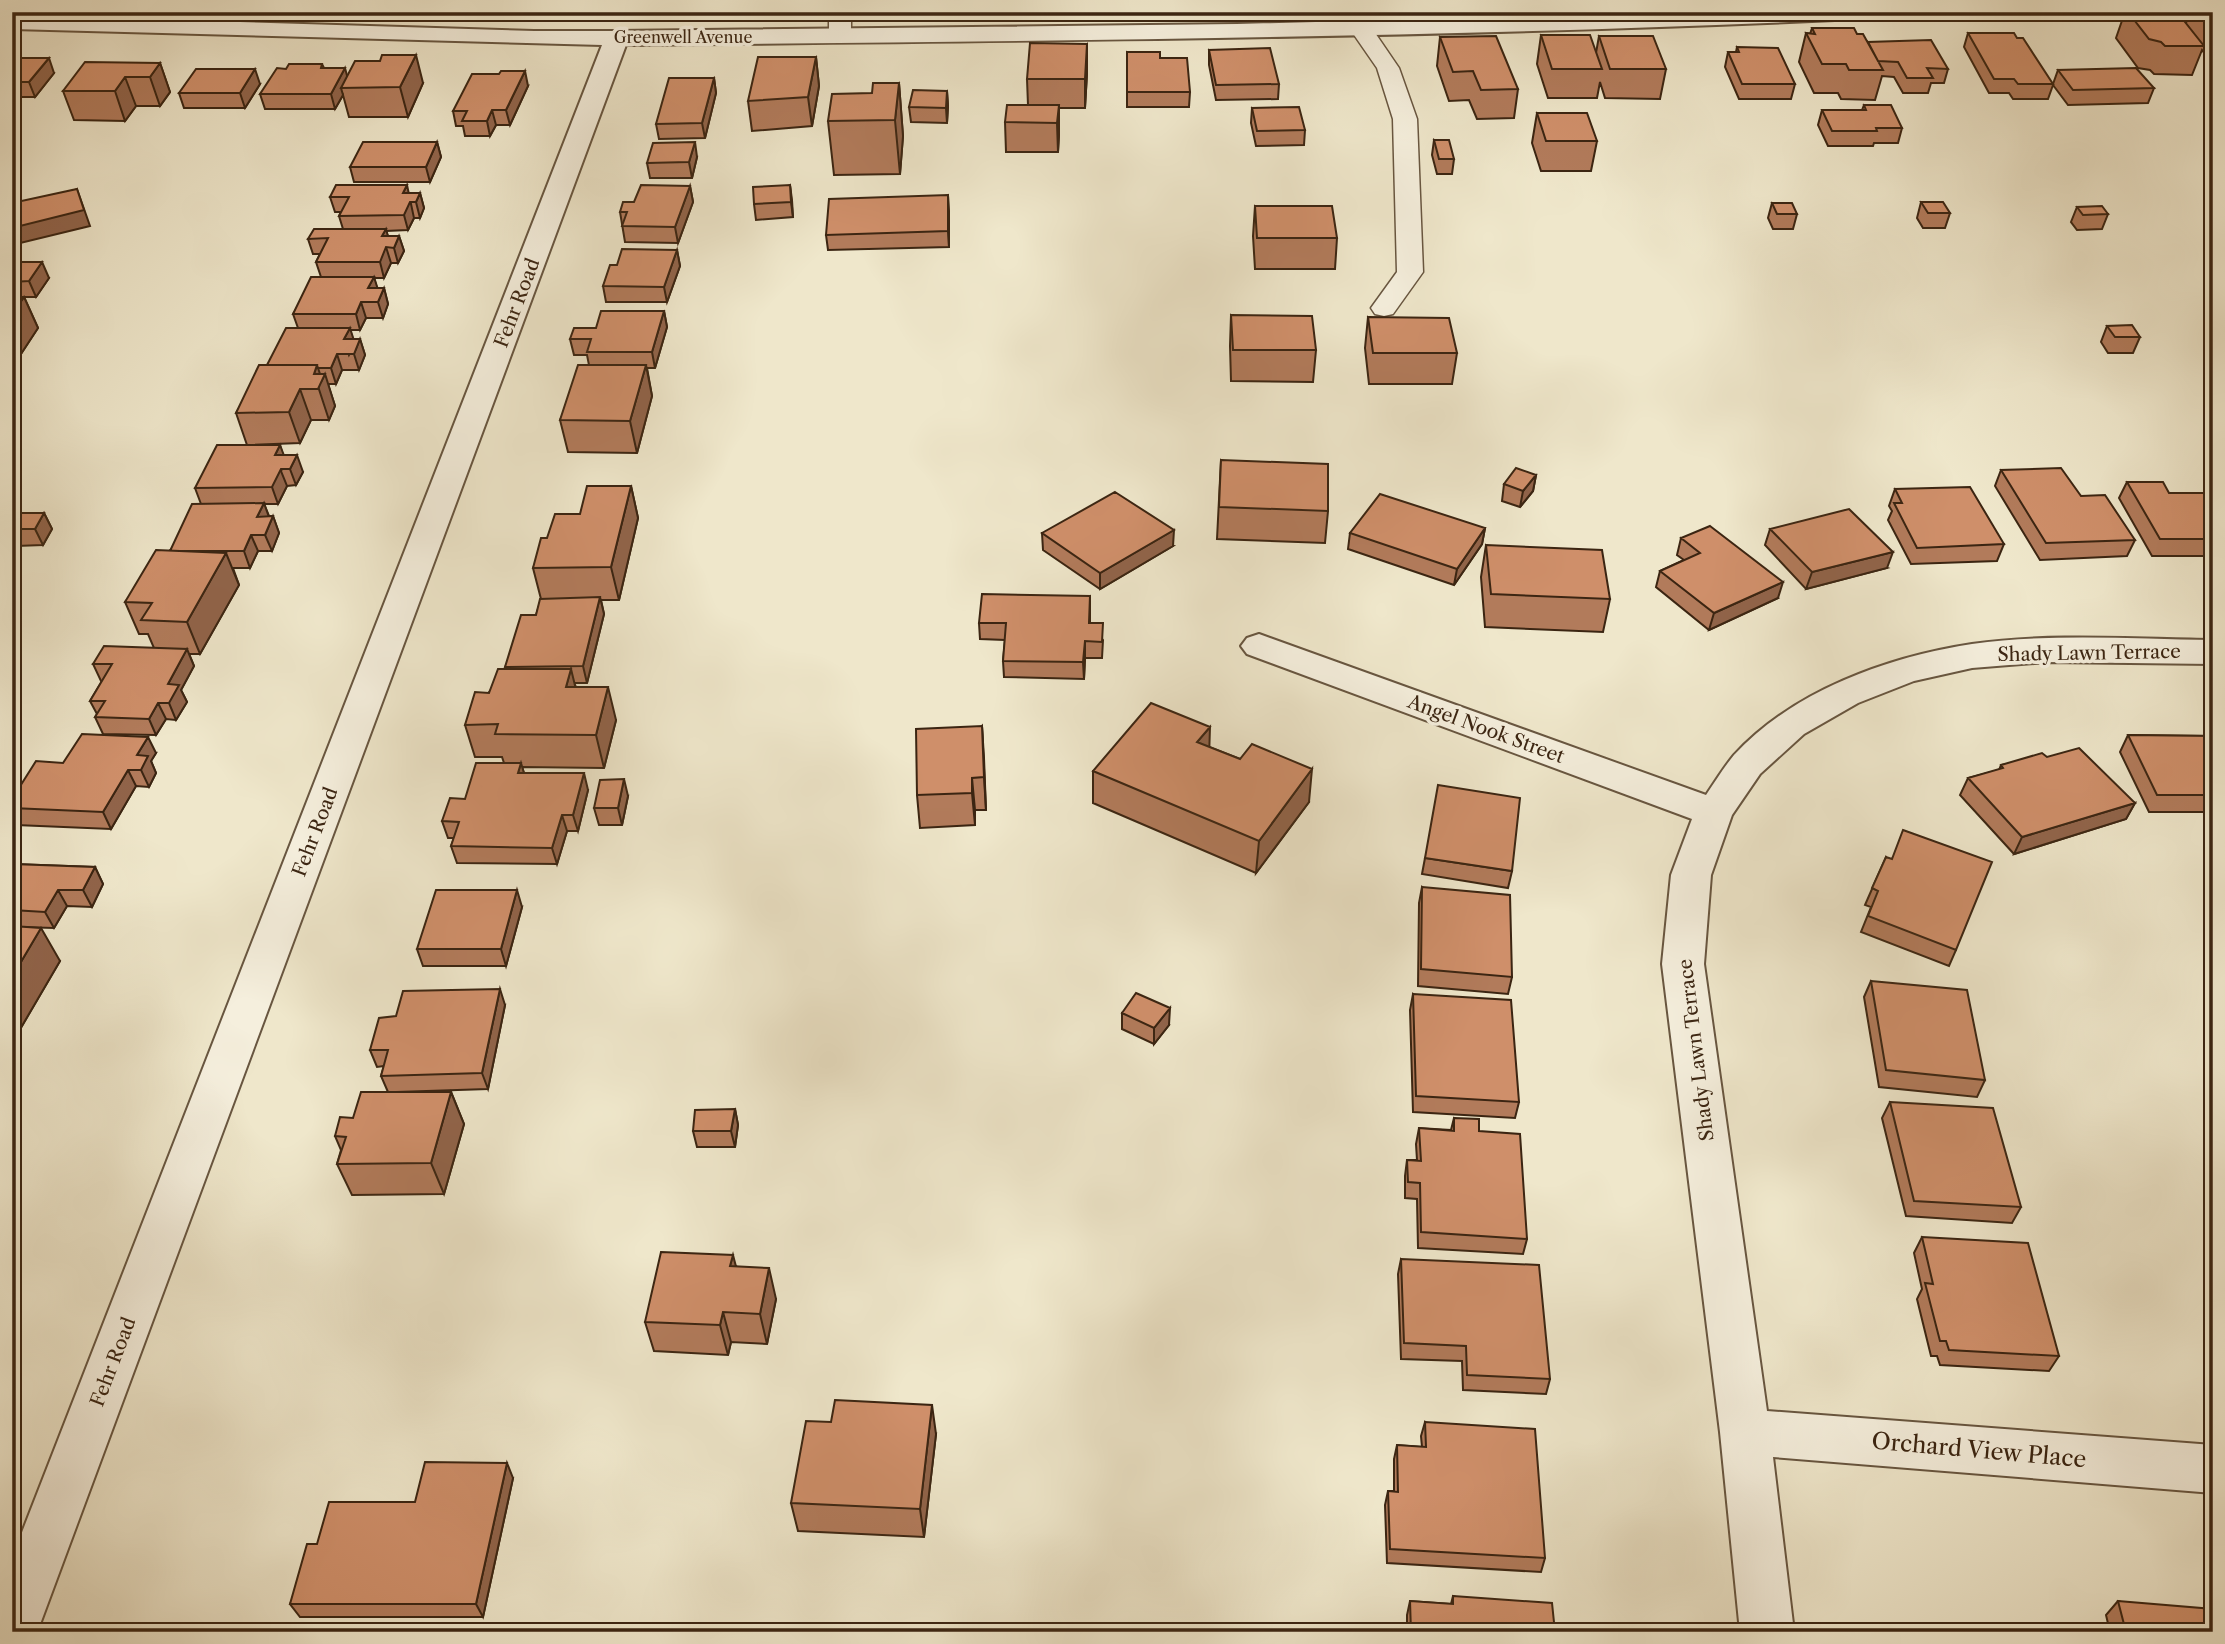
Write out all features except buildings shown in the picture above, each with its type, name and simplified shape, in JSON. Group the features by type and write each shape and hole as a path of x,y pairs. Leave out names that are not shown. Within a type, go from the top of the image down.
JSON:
{"street":[{"name":"Greenwell Avenue","path":"12,22 534,38 618,38 840,24 1697,20 1857,12"},
{"name":"Fehr Road","path":"12,1627 618,38"},
{"name":"Angel Nook Street","path":"1259,646 1714,812"},
{"name":"Shady Lawn Terrace","path":"1767,1632 1745,1432 1683,964 1691,875 1714,812 1747,765 1791,725 1844,694 1905,671 1972,656 2046,650 2213,652"},
{"name":"Orchard View Place","path":"1745,1432 2213,1468"}],"lane":[{"path":"1360,20 1388,68 1405,120 1410,272 1384,309"}]}
